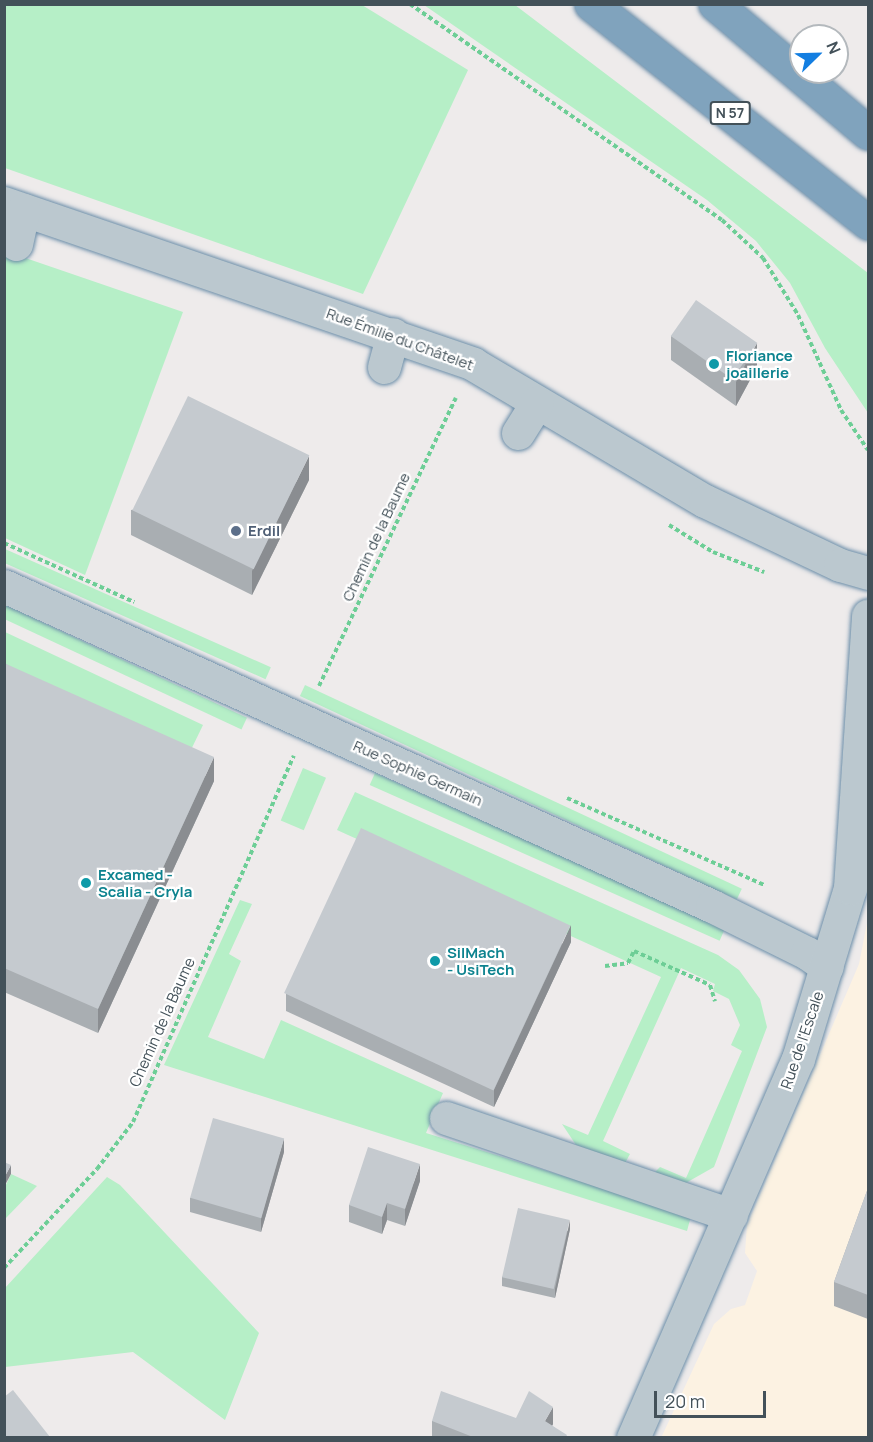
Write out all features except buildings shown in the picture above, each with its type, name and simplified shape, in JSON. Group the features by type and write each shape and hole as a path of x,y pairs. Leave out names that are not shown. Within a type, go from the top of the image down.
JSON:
{"highway":[{"name":"N 57","path":"591,4 868,223"},
{"path":"716,4 868,133"}],"street":[{"path":"14,207 16,244"},
{"name":"Rue Émilie du Châtelet","path":"14,207 321,295 415,333 761,530 840,565 868,573"},
{"path":"384,367 415,333"},
{"path":"518,433 537,402"},
{"name":"Rue Sophie Germain","path":"4,586 712,906 807,952 827,967"},
{"name":"Rue de l'Escale","path":"633,1437 798,1059 850,888 868,616"},
{"path":"446,1118 731,1215"}],"path":[{"path":"410,4 722,220 763,258 798,315 841,410 868,450"},
{"path":"445,393 465,403"},
{"name":"Chemin de la Baume","path":"319,686 456,398"},
{"path":"663,521 713,552 768,573"},
{"name":"Chemin de la Baume","path":"4,1268 97,1169 133,1122 295,755"},
{"path":"605,966 628,963 634,951 710,985 715,1000"}],"shaded area":[{"path":"868,918 868,1437 661,1438 714,1324 731,1309 745,1305 757,1271 745,1253 747,1225 859,964"}],"green space":[{"path":"5,4 362,5 468,70 363,294 5,168"},
{"path":"424,5 515,5 868,273 868,413 825,348 790,283 756,241 707,200"},
{"path":"5,251 183,312 85,575 5,538"},
{"path":"5,549 271,667 266,679 4,563"},
{"path":"5,605 247,718 241,730 4,619"},
{"path":"5,632 203,725 187,758 5,676"},
{"path":"305,685 742,889 737,900 300,696"},
{"path":"303,768 326,778 304,830 281,820"},
{"path":"375,773 725,929 720,941 370,785"},
{"path":"355,792 718,955 739,970 760,999 767,1027 714,1167 684,1184 655,1172 660,1167 686,1178 742,1051 731,1045 740,1025 729,999 713,991 715,984 681,968 603,1141 630,1154 624,1165 576,1145 562,1124 588,1135 661,977 337,830"},
{"path":"240,900 252,904 229,954 241,961 208,1037 264,1059 281,1020 443,1093 426,1133 691,1216 687,1231 164,1065"},
{"path":"11,1174 37,1186 5,1219 5,1187"},
{"path":"107,1177 120,1185 259,1333 225,1420 133,1352 5,1367 5,1288"}],"place":[{"name":"Floriance joaillerie","path":"714,364"},
{"name":"Erdil","path":"236,531"},
{"name":"Excamed - Scalia - Cryla","path":"86,883"},
{"name":"SilMach - UsiTech","path":"435,961"}]}
